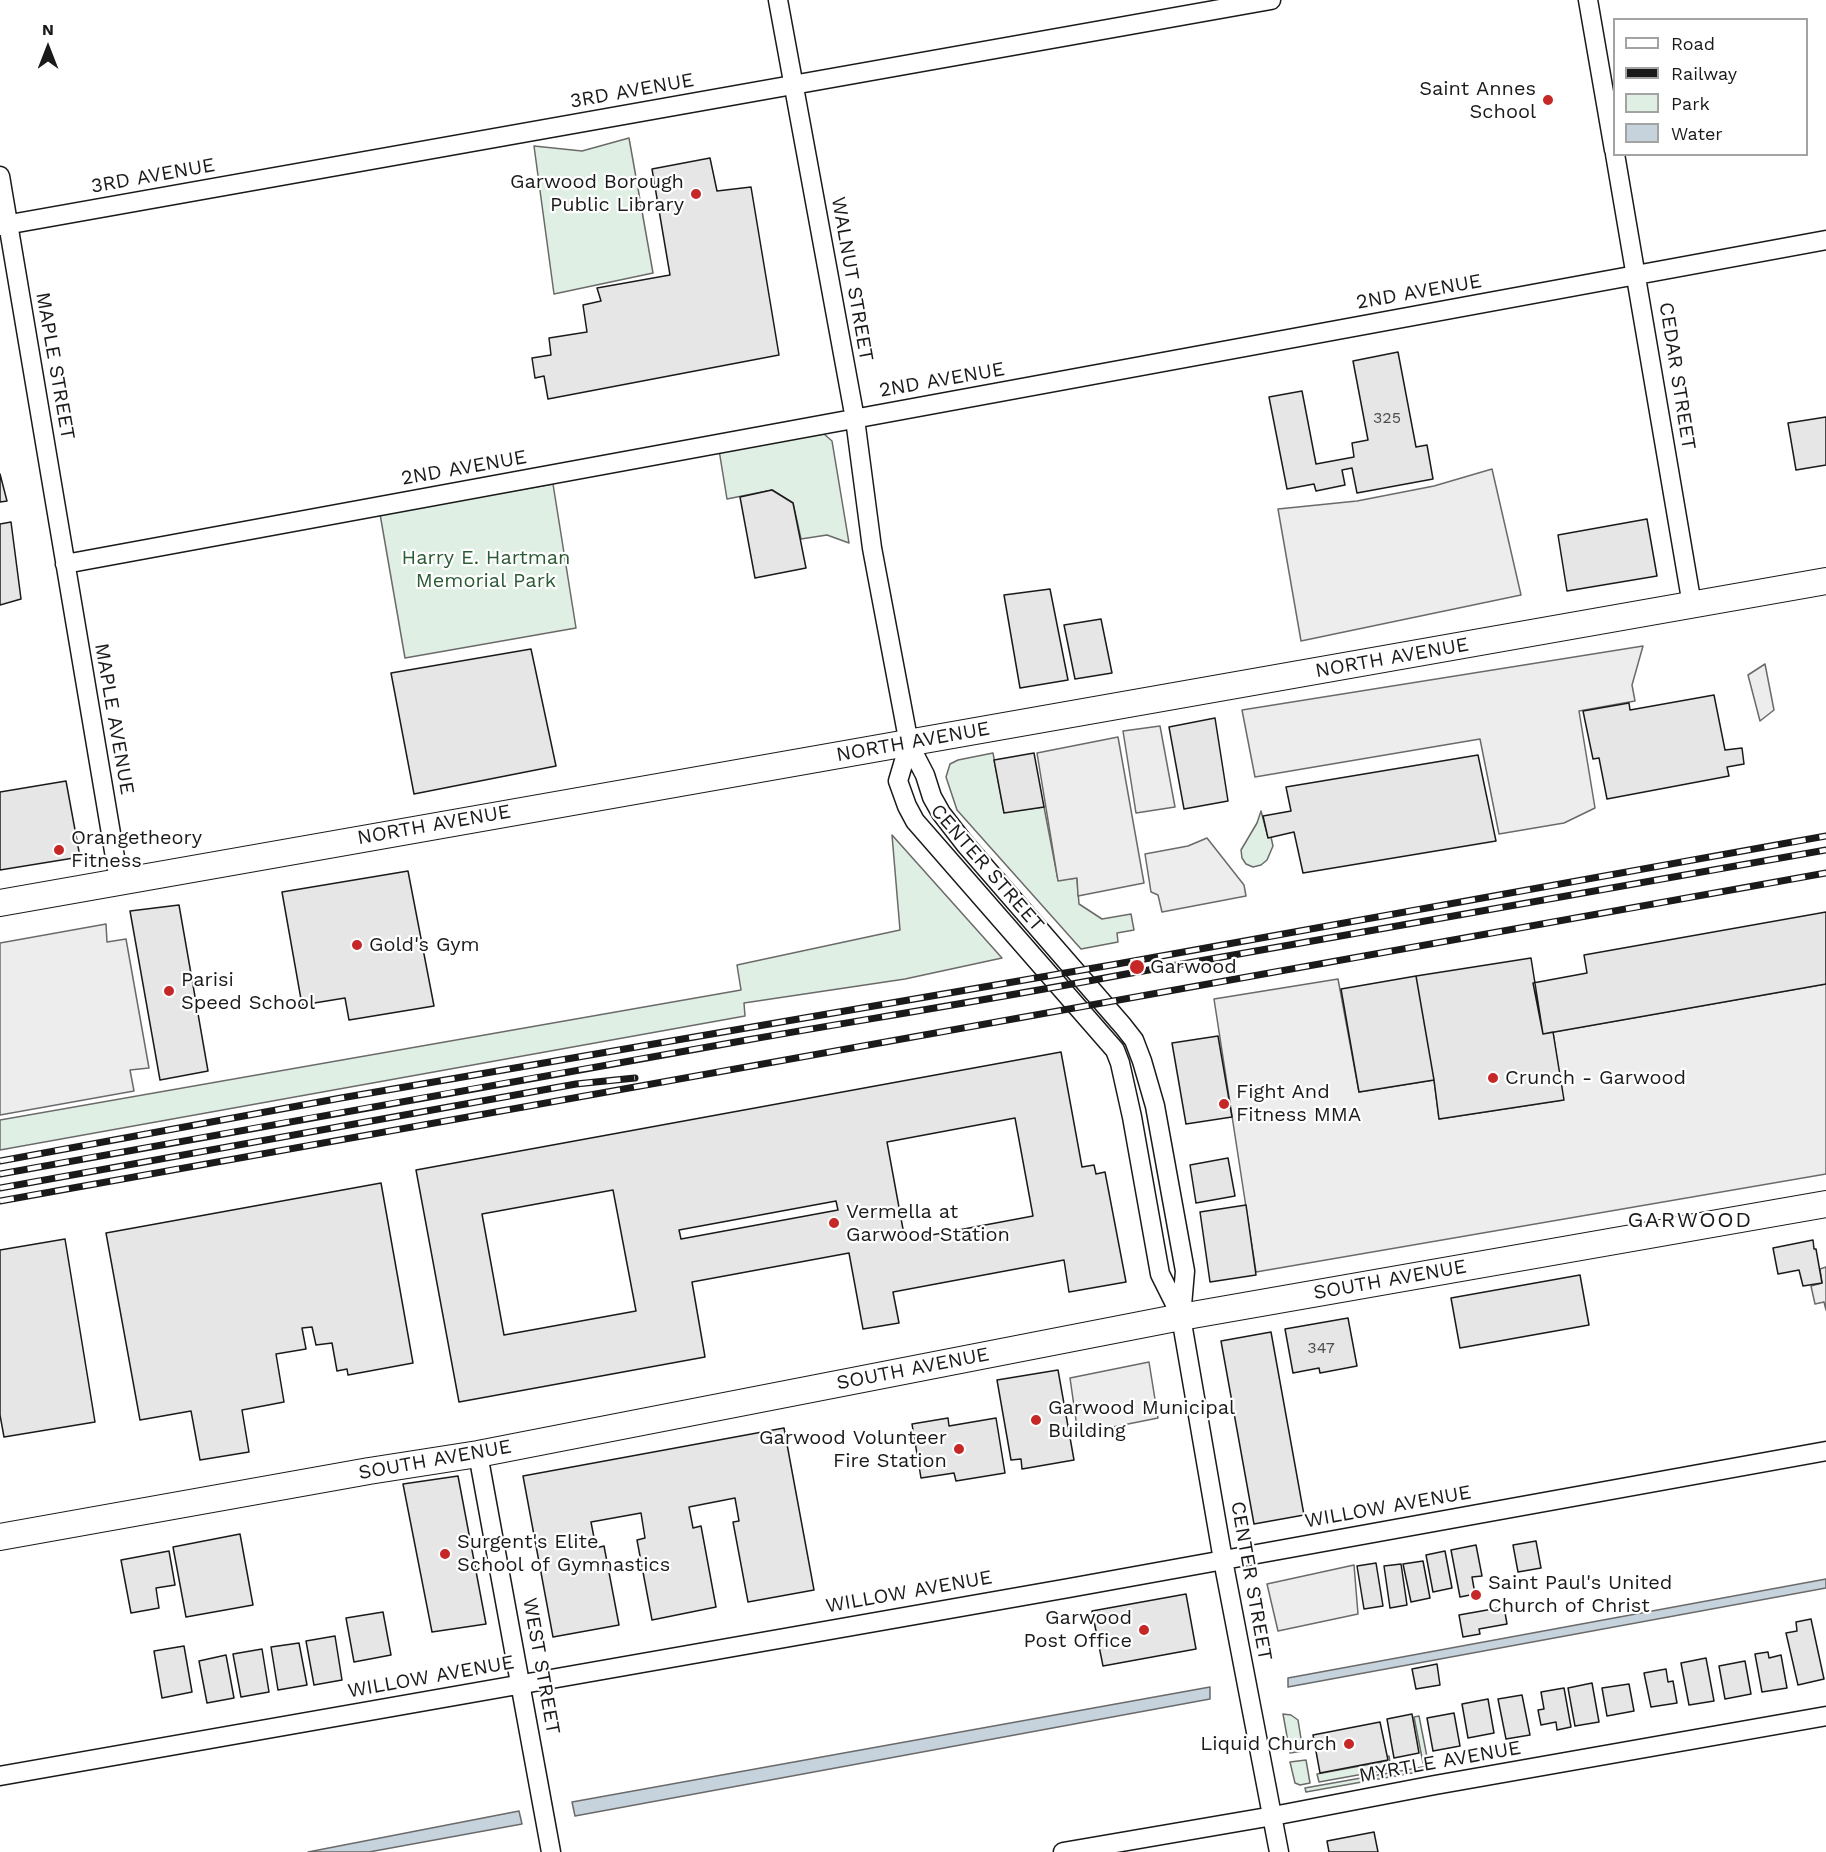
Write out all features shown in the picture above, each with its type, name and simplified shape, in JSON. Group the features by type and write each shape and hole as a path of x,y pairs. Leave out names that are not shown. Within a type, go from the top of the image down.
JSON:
{"main road":[{"name":"NORTH AVENUE","path":"0,903 1826,581"},
{"name":"SOUTH AVENUE","path":"0,1537 369,1471 478,1454 1181,1317 1826,1204"}],"street":[{"name":"WALNUT STREET","path":"778,0 855,419 872,548 909,744"},
{"name":"3RD AVENUE","path":"4,225 1271,0"},
{"path":"1588,0 1613,144"},
{"name":"CEDAR STREET","path":"1615,156 1692,606"},
{"name":"MAPLE STREET","path":"0,176 4,225 65,564"},
{"name":"2ND AVENUE","path":"65,564 1826,240"},
{"name":"MAPLE AVENUE","path":"65,564 119,881"},
{"name":"CENTER STREET","path":"909,744 898,781 915,821 1114,1050 1120,1063 1132,1117 1160,1274 1181,1317"},
{"name":"CENTER STREET","path":"909,744 941,813 1134,1040 1150,1084 1185,1271 1181,1317 1223,1560 1279,1852"},
{"name":"WILLOW AVENUE","path":"0,1776 1826,1451"},
{"name":"WEST STREET","path":"478,1454 551,1852"},
{"name":"MYRTLE AVENUE","path":"1063,1852 1826,1716"}],"green space":[{"path":"629,138 653,273 554,294 534,146 582,151"},
{"path":"824,434 832,441 849,543 827,535 801,539 793,503 772,490 727,499 719,450"},
{"name":"Harry E. Hartman Memorial Park","path":"553,484 576,628 405,658 380,514"},
{"path":"993,753 1004,812 1044,807 1058,880 1077,878 1079,904 1102,919 1131,914 1134,930 1117,933 1118,942 1081,949 957,810 946,777 950,764 958,760"},
{"path":"1261,811 1268,837 1271,837 1273,846 1267,860 1253,867 1246,864 1241,850 1257,823"},
{"path":"892,835 1002,958 905,979 744,1003 745,1016 0,1150 0,1120 741,990 737,965 900,930"},
{"path":"1283,1714 1291,1715 1298,1720 1303,1751 1290,1753"},
{"path":"1419,1716 1428,1762 1423,1763 1414,1717"},
{"path":"1389,1756 1391,1769 1319,1782 1317,1774 1387,1761"},
{"path":"1306,1760 1310,1783 1300,1785 1295,1783 1290,1762"},
{"path":"1428,1766 1429,1770 1306,1792 1305,1788"}],"shaded area":[{"path":"1492,469 1521,595 1301,641 1278,509 1357,501 1434,486"},
{"path":"1643,646 1632,685 1635,701 1579,711 1595,808 1564,823 1499,834 1480,739 1255,777 1242,710"},
{"path":"1765,664 1774,710 1760,721 1748,675"},
{"path":"1160,726 1175,807 1136,813 1123,731"},
{"path":"1118,737 1144,883 1078,896 1077,878 1058,881 1037,753"},
{"path":"1207,838 1244,885 1246,896 1162,912 1158,895 1151,892 1145,854 1188,846"},
{"path":"106,924 107,942 126,939 149,1068 130,1070 134,1091 0,1115 0,943"},
{"path":"1338,979 1359,1092 1434,1080 1439,1119 1563,1100 1553,1032 1826,984 1826,1174 1256,1272 1214,999"},
{"path":"1826,1267 1826,1310 1824,1302 1815,1304 1811,1286 1822,1283 1820,1269"},
{"path":"1149,1362 1158,1418 1078,1434 1070,1378"},
{"path":"1354,1565 1358,1614 1278,1631 1267,1584"}],"water":[{"path":"1826,1579 1826,1588 1288,1687 1288,1678"},
{"path":"1210,1687 1210,1699 575,1816 572,1802"},
{"path":"519,1811 522,1824 369,1852 308,1852"}],"building":[{"path":"710,158 717,191 751,187 779,355 548,399 544,376 535,378 532,358 551,355 549,338 587,332 583,305 601,301 597,288 670,275 652,169"},
{"path":"1398,352 1416,447 1427,445 1433,479 1357,493 1352,468 1342,470 1345,485 1316,491 1314,484 1287,489 1269,397 1302,391 1316,464 1354,457 1352,443 1368,440 1353,361"},
{"path":"1826,417 1826,465 1796,470 1788,423"},
{"path":"0,474 7,501 0,502"},
{"path":"772,490 793,503 806,568 755,578 740,497"},
{"path":"1647,519 1657,576 1567,591 1558,535"},
{"path":"11,522 21,599 0,605 0,524"},
{"path":"1050,589 1068,680 1020,688 1004,595"},
{"path":"1101,619 1112,673 1075,679 1064,625"},
{"path":"531,649 556,766 414,794 391,673"},
{"path":"1714,695 1725,750 1742,748 1744,764 1727,767 1729,776 1607,799 1599,758 1593,759 1583,711 1629,703 1630,710"},
{"path":"1215,718 1228,801 1184,809 1169,727"},
{"path":"1034,753 1044,807 1004,813 994,760"},
{"path":"1478,755 1496,841 1303,873 1294,832 1268,838 1263,816 1291,811 1286,787"},
{"path":"66,781 80,857 0,870 0,792"},
{"name":"Gold's Gym","path":"408,871 434,1006 349,1020 345,998 302,1005 282,892"},
{"name":"Parisi Speed School","path":"179,905 208,1071 160,1080 130,911"},
{"path":"1826,912 1826,984 1543,1034 1533,983 1587,973 1584,955"},
{"path":"1531,958 1543,1034 1553,1032 1564,1100 1439,1119 1416,976"},
{"path":"1416,976 1434,1080 1359,1092 1341,989"},
{"path":"1218,1036 1232,1117 1186,1124 1172,1043"},
{"name":"Vermella at Garwood Station","path":"1061,1052 1082,1167 1094,1165 1096,1174 1105,1172 1126,1282 1069,1292 1064,1260 893,1292 899,1323 863,1329 849,1253 692,1282 705,1357 459,1402 416,1170","holes":["1015,1118 1033,1216 905,1240 887,1142","613,1190 636,1311 504,1335 482,1214","836,1201 838,1210 681,1239 679,1230"]},
{"path":"1228,1158 1235,1196 1196,1203 1190,1165"},
{"path":"381,1183 413,1363 348,1375 347,1369 337,1371 332,1343 316,1345 312,1327 302,1328 306,1349 276,1354 284,1402 242,1410 249,1452 200,1460 191,1411 140,1420 106,1233"},
{"path":"1246,1205 1256,1275 1210,1282 1200,1212"},
{"path":"65,1239 95,1422 4,1437 0,1415 0,1250"},
{"path":"1813,1240 1822,1283 1803,1286 1799,1270 1778,1274 1773,1248"},
{"path":"1580,1275 1589,1325 1460,1348 1451,1298"},
{"path":"1348,1318 1357,1366 1320,1373 1319,1368 1293,1373 1285,1329"},
{"path":"1271,1332 1304,1515 1254,1524 1221,1341"},
{"name":"Garwood Municipal Building","path":"1058,1370 1074,1460 1022,1469 1021,1459 1011,1460 997,1380"},
{"name":"Garwood Volunteer Fire Station","path":"948,1418 949,1426 996,1418 1005,1473 956,1481 954,1473 921,1478 912,1424"},
{"path":"784,1428 814,1590 748,1602 733,1522 739,1521 735,1498 689,1507 693,1528 701,1526 716,1607 652,1620 637,1540 645,1538 641,1513 591,1522 596,1548 604,1546 619,1625 553,1637 523,1476"},
{"name":"Surgent's Elite School of Gymnastics","path":"458,1476 486,1624 432,1632 403,1484"},
{"path":"240,1534 253,1605 186,1617 173,1547"},
{"path":"1536,1541 1541,1568 1518,1572 1513,1545"},
{"path":"1476,1545 1482,1576 1472,1577 1475,1594 1460,1597 1451,1550"},
{"path":"169,1551 175,1585 156,1588 159,1608 131,1613 121,1560"},
{"path":"1445,1551 1452,1588 1433,1592 1426,1555"},
{"path":"1423,1561 1430,1598 1411,1602 1403,1564"},
{"path":"1376,1563 1383,1606 1364,1609 1357,1566"},
{"path":"1401,1564 1407,1605 1390,1608 1384,1566"},
{"name":"Garwood Post Office","path":"1186,1594 1196,1649 1103,1666 1092,1611"},
{"path":"1504,1607 1507,1624 1479,1629 1480,1634 1463,1637 1459,1615"},
{"path":"383,1612 391,1655 354,1662 346,1618"},
{"path":"1811,1619 1824,1679 1798,1685 1786,1633 1797,1631 1796,1622"},
{"path":"335,1636 342,1680 314,1685 306,1641"},
{"path":"299,1643 307,1685 278,1690 271,1647"},
{"path":"184,1646 192,1692 162,1698 154,1651"},
{"path":"262,1649 269,1692 241,1697 233,1654"},
{"path":"1768,1652 1769,1658 1781,1655 1787,1688 1762,1692 1755,1654"},
{"path":"226,1655 234,1698 207,1703 199,1661"},
{"path":"1706,1658 1714,1701 1689,1705 1681,1663"},
{"path":"1745,1661 1751,1694 1725,1699 1719,1666"},
{"path":"1437,1664 1440,1685 1416,1689 1412,1669"},
{"path":"1666,1669 1668,1682 1673,1681 1677,1703 1651,1707 1644,1673"},
{"path":"1592,1683 1599,1722 1575,1726 1568,1688"},
{"path":"1629,1684 1634,1711 1607,1716 1602,1688"},
{"path":"1564,1688 1571,1727 1557,1730 1556,1722 1541,1725 1538,1710 1544,1709 1541,1692"},
{"path":"1522,1695 1530,1735 1506,1739 1498,1699"},
{"path":"1488,1699 1494,1733 1468,1738 1462,1704"},
{"path":"1454,1713 1460,1746 1433,1751 1427,1718"},
{"path":"1412,1714 1419,1753 1394,1758 1387,1719"},
{"name":"Liquid Church","path":"1380,1722 1388,1760 1320,1773 1313,1735"},
{"path":"1374,1832 1378,1852 1329,1852 1327,1841"}],"railway":[{"path":"0,1161 341,1098 1117,964 1826,836"},
{"path":"0,1174 1826,850"},
{"path":"0,1201 1826,873"},
{"path":"0,1188 576,1084 635,1078"}],"place":[{"name":"Saint Annes School","path":"1548,100"},
{"name":"Garwood Borough Public Library","path":"696,194"},
{"name":"Orangetheory Fitness","path":"59,850"},
{"name":"Gold's Gym","path":"357,945"},
{"name":"Garwood","path":"1137,967"},
{"name":"Parisi Speed School","path":"169,991"},
{"name":"Crunch - Garwood","path":"1493,1078"},
{"name":"Fight And Fitness MMA","path":"1224,1104"},
{"name":"Vermella at Garwood Station","path":"834,1223"},
{"name":"Garwood Municipal Building","path":"1036,1420"},
{"name":"Garwood Volunteer Fire Station","path":"959,1449"},
{"name":"Surgent's Elite School of Gymnastics","path":"445,1554"},
{"name":"Saint Paul's United Church of Christ","path":"1476,1595"},
{"name":"Garwood Post Office","path":"1144,1630"},
{"name":"Liquid Church","path":"1349,1744"}],"district":[{"name":"GARWOOD","path":"1690,1221"}]}
